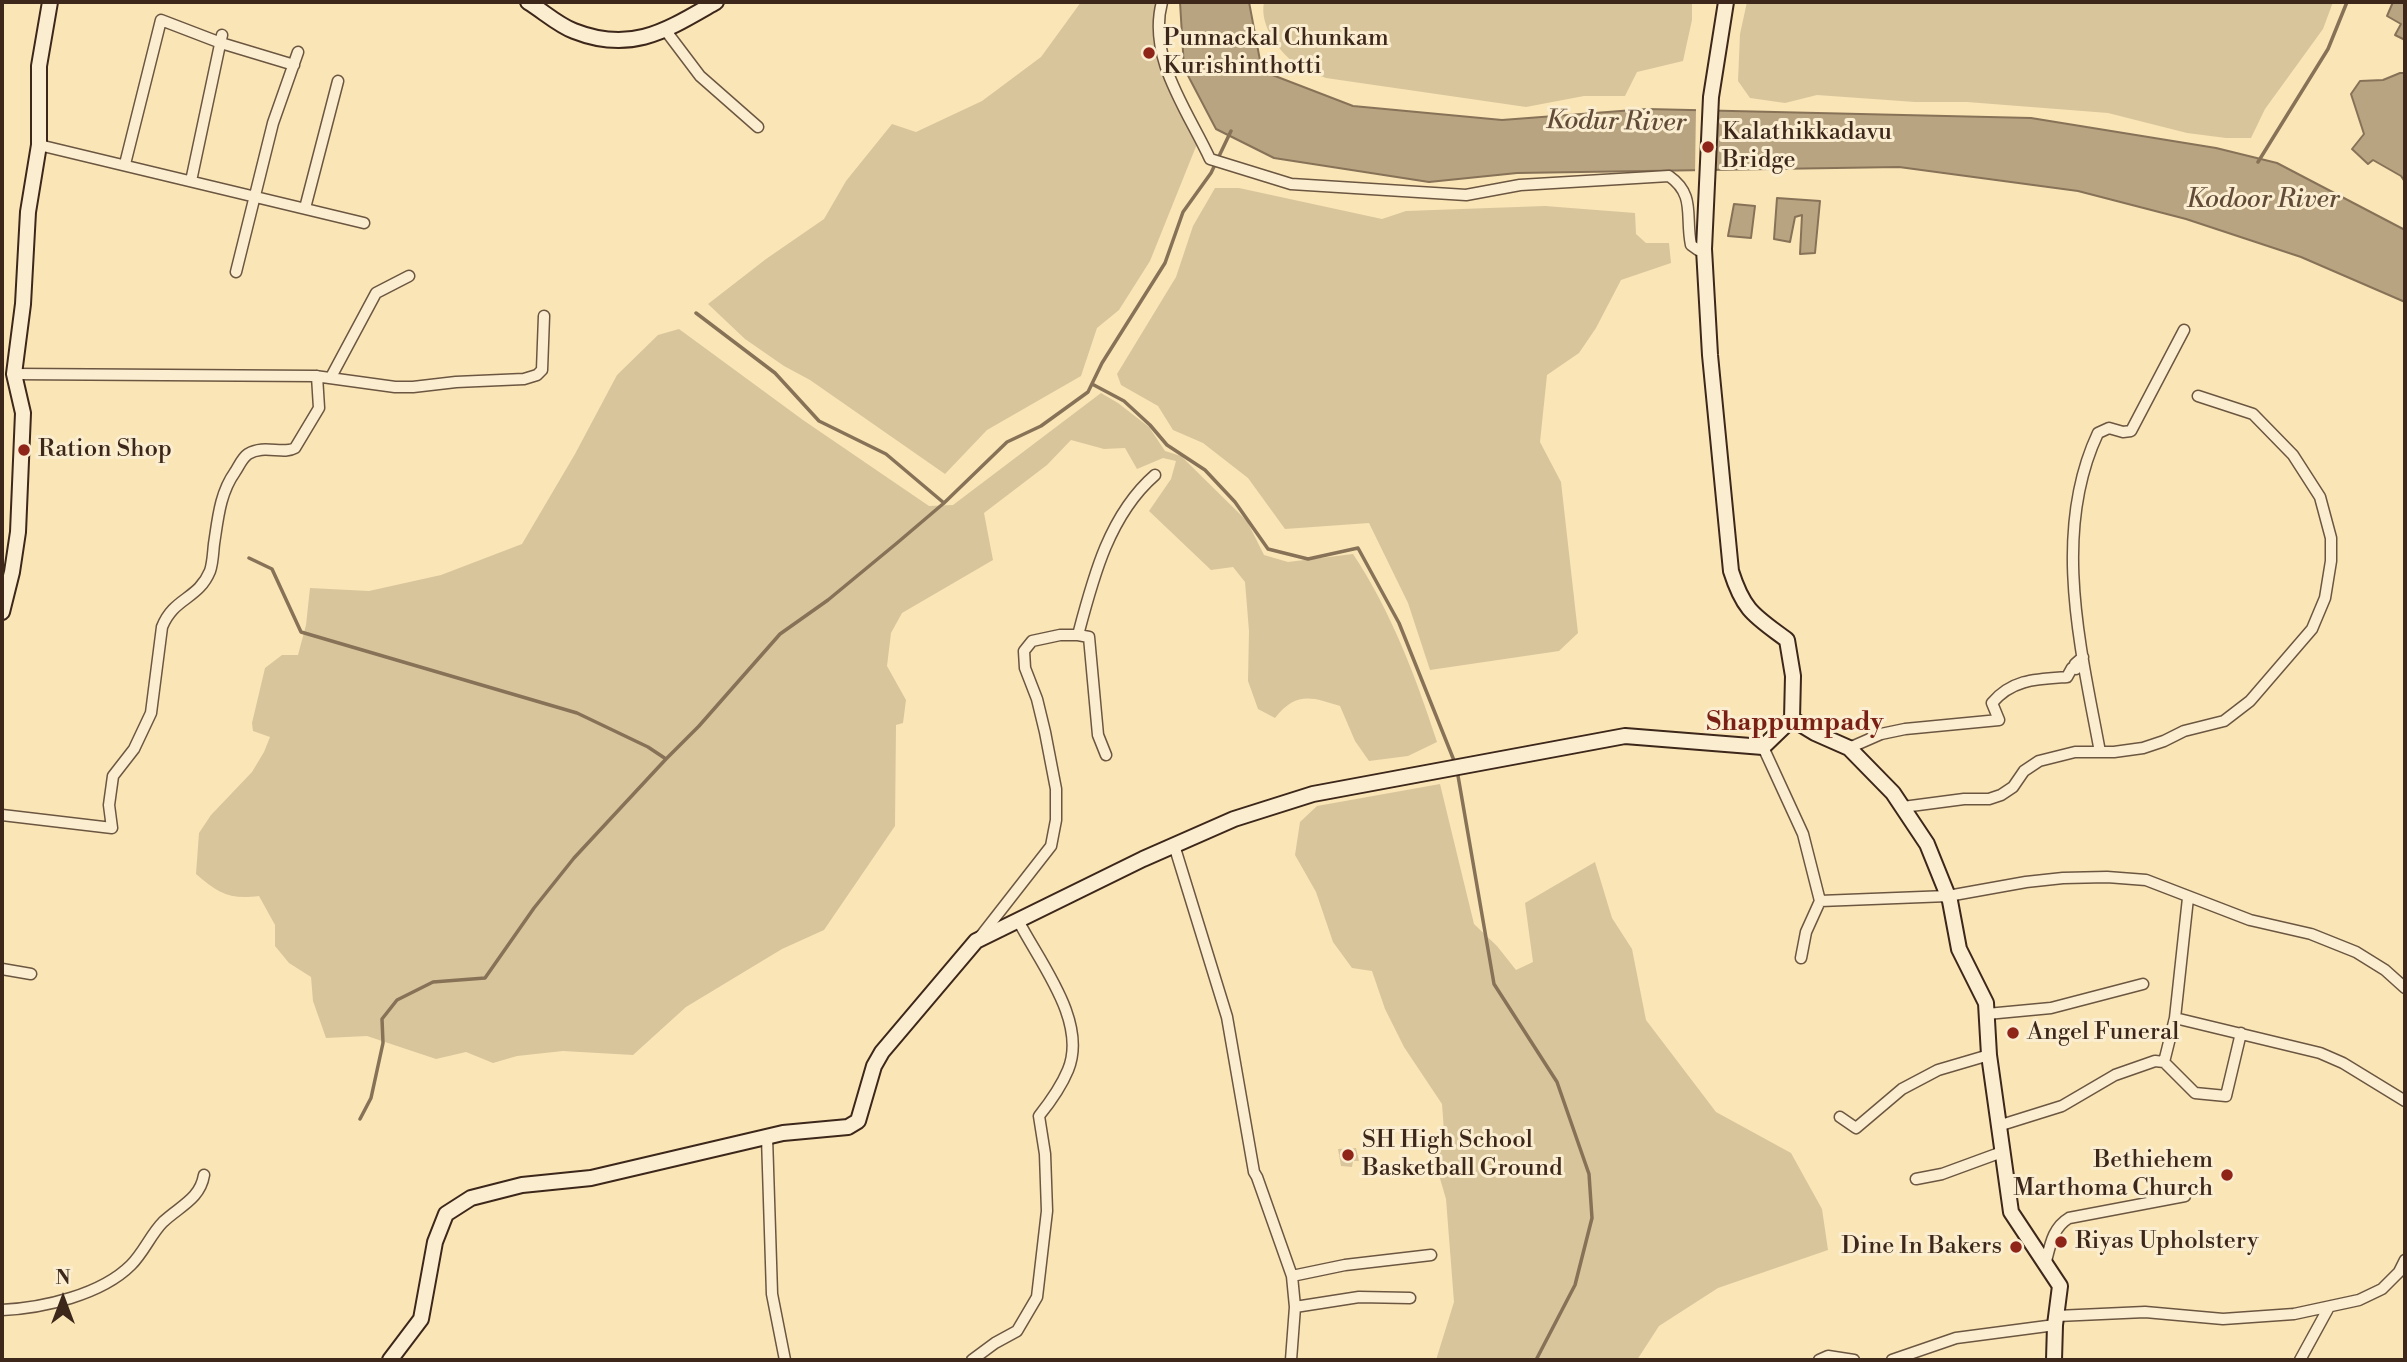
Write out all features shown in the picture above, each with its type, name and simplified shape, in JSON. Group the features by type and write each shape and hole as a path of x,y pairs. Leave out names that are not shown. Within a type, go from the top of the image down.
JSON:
{"main road":[{"path":"2,612 12,572 18,519 23,413 14,374 23,304 28,212 39,145 39,66 50,2"},
{"path":"528,2 573,31 606,39 634,41 666,31 716,2"},
{"path":"390,1360 421,1319 435,1242 446,1214 471,1198 522,1185 591,1178 783,1133 848,1127 858,1121 874,1066 882,1052 976,941 1174,845 1234,819 1313,794 1625,736 1763,747 1792,719 1793,676 1787,640 1748,610 1737,592 1731,571 1710,355 1704,249 1711,97 1726,2"},
{"path":"1792,719 1849,748 1893,793 1927,844 1948,896 1959,949 1986,1003 1989,1055 2011,1212 2060,1286 2054,1360"}],"street":[{"path":"1162,2 1159,15 1161,49 1177,96 1210,159 1291,184 1466,195 1520,186 1669,176 1680,184 1688,197 1688,231 1691,245 1698,250 1704,249"},
{"path":"125,164 161,20 294,65"},
{"path":"666,31 700,76 758,127"},
{"path":"191,181 221,39"},
{"path":"236,272 273,123 298,52"},
{"path":"305,208 338,82"},
{"path":"39,145 364,223"},
{"path":"331,377 376,293 409,276"},
{"path":"14,374 317,376 394,387 505,381 537,375 542,370 544,316"},
{"path":"2100,752 2074,591 2073,548 2077,506 2087,463 2101,431 2109,428 2130,431 2183,330"},
{"path":"2,815 111,828 109,805 113,776 134,749 151,713 162,627 167,614 202,585 211,569 219,511 226,485 243,459 251,453 267,448 289,451 295,448 319,408 317,376"},
{"path":"1903,807 1964,799 1989,799 2012,787 2024,771 2039,761 2075,752 2143,748 2183,731 2224,721 2263,687 2312,629 2325,598 2331,561 2331,538 2319,497 2294,455 2253,414 2199,396"},
{"path":"1078,635 1099,559 1124,512 1155,475"},
{"path":"976,941 1051,846 1056,820 1056,789 1045,732 1026,668 1024,651 1032,640 1059,635 1089,637 1097,725 1105,755"},
{"path":"1849,748 1881,734 1905,729 1999,720 1992,703 2003,691 2036,678 2067,677 2083,657"},
{"path":"1763,747 1802,834 1820,901 1806,932 1801,958"},
{"path":"1174,845 1227,1017 1254,1172 1292,1276 1295,1307 1291,1360"},
{"path":"1820,901 1948,896 2026,882 2107,877 2146,880 2250,920 2311,934 2356,952 2385,970 2405,988"},
{"path":"2164,1062 2175,1017 2188,898"},
{"path":"972,1360 1017,1331 1037,1297 1047,1211 1045,1153 1039,1115 1056,1094 1069,1068 1073,1035 1055,982 1018,922"},
{"path":"2,969 31,974"},
{"path":"1986,1014 2051,1008 2143,984"},
{"path":"2175,1017 2332,1057 2405,1101"},
{"path":"1998,1126 2062,1105 2115,1075 2155,1061 2164,1062 2195,1093 2226,1096 2241,1033"},
{"path":"1840,1117 1856,1128 1902,1088 1938,1070 1989,1055"},
{"path":"767,1137 772,1294 785,1360"},
{"path":"1916,1179 1941,1174 2002,1152"},
{"path":"2,1310 27,1309 64,1300 111,1282 132,1264 159,1226 195,1196 204,1175"},
{"path":"2045,1265 2052,1238 2062,1222 2069,1218 2185,1196"},
{"path":"1292,1276 1345,1265 1431,1255"},
{"path":"1892,1360 1956,1338 2056,1320 2146,1312 2223,1319 2263,1318 2329,1307 2359,1300 2382,1289 2399,1272 2405,1260"},
{"path":"1295,1307 1359,1297 1410,1298"},
{"path":"2300,1360 2329,1307"},
{"path":"1819,1360 1828,1356 1854,1360"}],"shaded area":[{"path":"1081,2 1157,2 1157,51 1164,75 1177,109 1199,139 1150,261 1119,310 1097,328 1081,376 987,430 945,474 810,380 745,339 708,304 824,219 846,181 892,124 916,132 982,101 1041,57"},
{"path":"1264,2 1692,2 1692,20 1683,61 1637,72 1625,96 1584,96 1526,107 1326,78 1309,72 1285,55 1273,39 1265,20"},
{"path":"1747,2 2333,2 2323,29 2265,109 2251,138 2226,138 2187,133 2108,113 1967,102 1915,102 1817,95 1785,103 1750,98 1738,81 1740,34"},
{"path":"1215,188 1239,188 1382,219 1406,211 1545,206 1635,213 1636,234 1646,243 1669,243 1671,263 1621,280 1596,328 1579,353 1547,375 1540,442 1561,482 1578,633 1559,651 1430,670 1408,603 1369,523 1285,529 1248,478 1203,443 1173,430 1158,406 1121,385 1117,374 1176,277 1193,226"},
{"path":"679,329 803,420 929,506 953,505 1101,393 1149,427 1165,451 1181,456 1247,521 1264,555 1288,562 1353,554 1379,598 1401,645 1437,742 1408,756 1369,761 1355,741 1340,706 1305,698 1290,703 1275,718 1258,709 1248,681 1249,631 1245,582 1233,567 1211,570 1149,511 1171,479 1176,461 1163,458 1137,469 1125,448 1104,449 1071,440 1047,465 984,513 993,560 902,613 891,633 887,666 906,700 903,723 896,725 895,826 824,930 782,949 686,1007 633,1055 563,1051 517,1056 493,1063 466,1052 436,1059 367,1036 326,1038 313,1001 311,977 289,963 275,946 275,925 259,896 240,897 225,894 196,874 199,833 211,815 252,772 270,737 253,731 252,723 265,668 282,655 298,655 306,625 310,588 369,591 441,575 522,544 617,375 658,335"},
{"path":"1440,784 1474,924 1497,946 1516,970 1533,962 1525,903 1595,862 1612,918 1632,949 1646,1020 1716,1112 1791,1153 1822,1209 1828,1250 1718,1288 1659,1326 1637,1360 1436,1360 1454,1302 1446,1199 1429,1141 1444,1131 1442,1104 1404,1047 1385,1009 1372,971 1352,968 1333,942 1316,892 1295,855 1300,822 1317,806"},
{"name":"SH High School Basketball Ground","path":"1356,1148 1359,1161 1353,1161 1352,1167 1341,1166 1338,1149"}],"water":[{"name":"Kodoor River","path":"1180,2 1249,2 1262,71 1353,106 1502,120 1647,109 2031,118 2216,148 2277,163 2405,230 2405,302 2301,257 2186,219 2078,191 1899,167 1517,173 1429,182 1274,158 1216,129 1184,68"},
{"path":"2393,2 2405,2 2405,40 2395,35 2401,24 2387,16"},
{"path":"2405,73 2405,182 2401,176 2373,160 2368,164 2352,149 2364,134 2351,94 2360,81 2383,80"},
{"path":"1777,198 1820,201 1815,253 1800,254 1802,215 1795,217 1790,242 1774,239"},
{"path":"1734,204 1755,206 1751,238 1728,236"}],"pier":[{"name":"Kalathikkadavu Bridge","path":"1696,108 1714,108 1712,173 1695,173"}],"waterway":[{"path":"2258,162 2328,49 2347,2"},
{"path":"360,1119 371,1098 383,1043 382,1019 397,1000 433,982 485,978 534,908 574,858 699,726 780,634 828,600 897,543 944,503 1007,442 1041,426 1088,392 1102,363 1165,263 1183,212 1211,173 1231,131"},
{"path":"696,313 775,373 819,421 886,454 944,503"},
{"path":"1092,384 1124,401 1167,445 1205,470 1235,502 1268,549 1308,559 1358,548 1399,623 1455,763"},
{"path":"249,558 272,569 301,632 577,713 648,747 666,759"},
{"path":"1457,770 1494,984 1557,1082 1589,1174 1592,1218 1575,1285 1536,1360"}],"place":[{"name":"Punnackal Chunkam Kurishinthotti","path":"1149,53"},
{"name":"Kalathikkadavu Bridge","path":"1708,147"},
{"name":"Ration Shop","path":"24,450"},
{"name":"Angel Funeral","path":"2013,1033"},
{"name":"SH High School Basketball Ground","path":"1348,1155"},
{"name":"Bethiehem Marthoma Church","path":"2227,1175"},
{"name":"Riyas Upholstery","path":"2061,1242"},
{"name":"Dine In Bakers","path":"2016,1247"}],"district":[{"name":"Shappumpady","path":"1795,724"}],"water label":[{"name":"Kodur River","path":"1616,123"}]}
